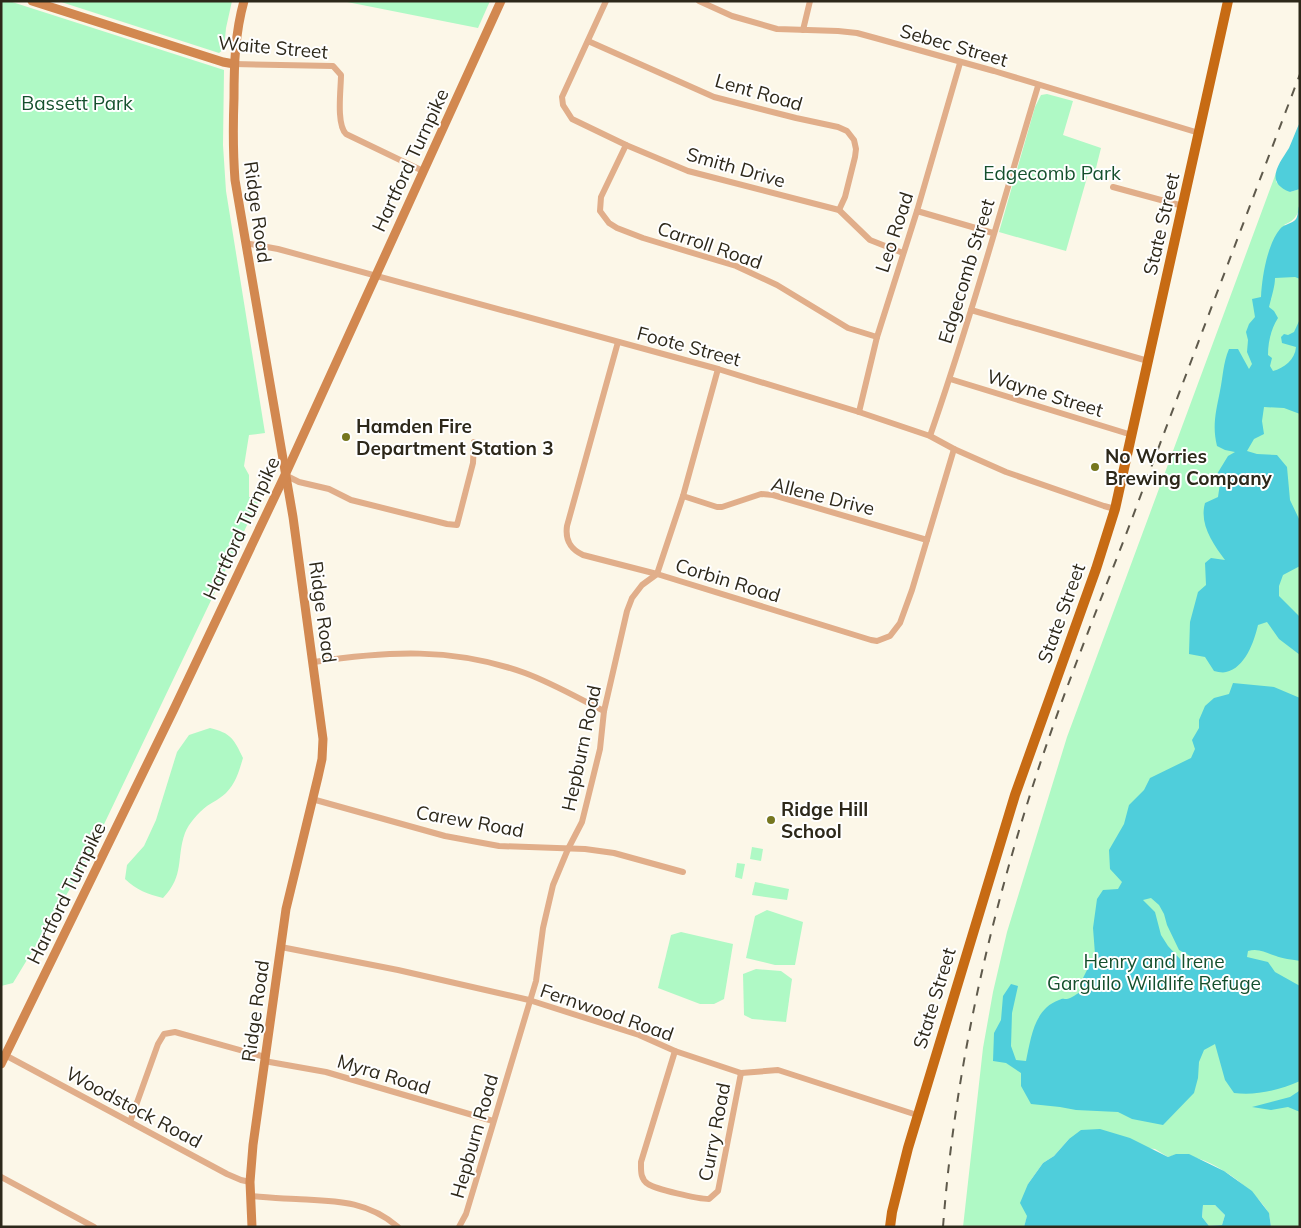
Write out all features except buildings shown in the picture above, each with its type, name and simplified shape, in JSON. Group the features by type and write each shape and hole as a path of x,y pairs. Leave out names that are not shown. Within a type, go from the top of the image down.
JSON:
{"main road":[{"name":"Waite Street","path":"32,1 234,64"},
{"name":"Ridge Road","path":"244,1 237,32 234,64 234,169 245,243 293,517 323,739 322,759 288,898 264,1059 250,1182 252,1227"},
{"name":"Hartford Turnpike","path":"1,1064 285,475 501,1"},
{"name":"State Street","path":"890,1227 902,1167 917,1115 1015,795 1116,509 1228,1"}],"street":[{"path":"588,41 606,1"},
{"path":"803,30 810,1"},
{"name":"Sebec Street","path":"702,2 732,16 777,29 856,33 994,71 1199,134"},
{"name":"Smith Drive","path":"588,41 562,97 563,105 572,119 626,146 688,171 839,210 870,240 903,253"},
{"name":"Lent Road","path":"588,41 714,97 847,131 854,140 856,149 846,196 839,210"},
{"name":"Leo Road","path":"859,412 877,337 918,211 960,63"},
{"name":"Waite Street","path":"234,64 333,66 341,75 340,120 342,130 346,134 424,171"},
{"name":"Edgecomb Street","path":"930,436 950,379 1038,86"},
{"name":"Carroll Road","path":"626,146 601,197 600,211 609,223 643,238 736,266 776,285 848,328 877,337"},
{"path":"1113,187 1183,206"},
{"path":"918,211 993,233"},
{"name":"Foote Street","path":"245,243 278,249 718,369 859,412 930,436 1006,472 1116,509"},
{"path":"971,310 1148,360"},
{"name":"Corbin Road","path":"618,342 566,526 567,538 572,549 583,555 657,574 877,641 890,636 900,623 954,449"},
{"path":"657,574 683,496 718,369"},
{"name":"Wayne Street","path":"950,379 1132,435"},
{"path":"285,475 299,482 329,489 351,500 457,525 473,463 474,442"},
{"name":"Allene Drive","path":"683,496 722,507 761,494 773,495 927,540"},
{"name":"Hepburn Road","path":"459,1227 466,1214 536,981 543,928 553,885 582,822 600,749 604,711 626,612 632,598 642,585 657,574"},
{"path":"314,662 379,654 427,652 448,654 475,659 524,673 604,711"},
{"name":"Carew Road","path":"312,799 445,836 499,846 614,853 683,872"},
{"name":"Fernwood Road","path":"281,947 398,970 529,1000 639,1035 675,1052 740,1073 778,1070 917,1115"},
{"name":"Myra Road","path":"130,1122 158,1044 164,1034 176,1032 264,1059 326,1072 493,1121"},
{"name":"Curry Road","path":"675,1052 641,1162 641,1176 648,1184 697,1199 709,1199 718,1192 740,1073"},
{"name":"Woodstock Road","path":"5,1055 227,1174 250,1182"},
{"path":"1,1177 94,1227"},
{"path":"250,1196 336,1200 352,1203 372,1211 398,1227"}],"green space":[{"name":"Bassett Park","path":"1,1 9,1 224,70 223,145 226,191 265,433 249,435 244,466 249,475 249,497 259,500 85,864 13,983 1,986"},
{"path":"58,1 232,1 224,49 219,53"},
{"path":"342,1 490,1 478,28"},
{"name":"Edgecomb Park","path":"1047,94 1073,101 1063,135 1101,148 1094,176 1088,174 1066,251 999,232 1035,107 1041,95"},
{"name":"Henry and Irene Garguilo Wildlife Refuge","path":"1276,173 1276,182 1290,192 1300,189 1297,215 1284,225 1300,234 1300,1225 1297,1227 1271,1227 1268,1212 1251,1191 1224,1171 1194,1157 1180,1155 1168,1157 1155,1149 1069,1139 1054,1156 1043,1163 1028,1184 1027,1217 1024,1227 963,1227 983,1048 993,992 1007,932 1067,737"},
{"path":"210,728 223,732 234,741 243,758 238,772 226,793 207,806 194,818 189,826 182,842 177,874 170,890 163,898 147,893 133,886 125,879 127,865 144,846 156,820 177,752 189,735"},
{"path":"752,847 763,849 761,861 750,859"},
{"path":"737,863 745,864 742,879 735,877"},
{"path":"755,882 789,889 787,900 752,895"},
{"path":"767,910 803,922 795,965 775,965 746,958 755,916"},
{"path":"681,932 733,944 724,999 714,1004 700,1004 658,988 671,935"},
{"path":"756,969 781,971 792,979 786,1022 752,1019 744,1015 743,974"},
{"path":"1203,1205 1215,1205 1225,1215 1222,1225 1209,1226 1202,1217"}],"water":[{"path":"1300,122 1300,189 1290,192 1277,183 1276,172"},
{"path":"1300,204 1300,279 1295,277 1275,278 1269,307 1278,318 1270,336 1268,355 1272,358 1270,366 1273,371 1285,366 1291,360 1296,347 1282,343 1281,337 1284,334 1288,335 1294,332 1300,319 1300,414 1284,408 1264,407 1262,421 1264,434 1254,439 1247,451 1257,454 1277,455 1287,467 1290,500 1300,521 1300,566 1283,575 1279,586 1279,596 1300,617 1300,655 1279,639 1267,622 1258,625 1248,653 1243,660 1233,670 1219,672 1214,671 1205,657 1189,654 1190,622 1198,592 1206,585 1205,563 1211,558 1225,560 1208,533 1204,519 1205,503 1218,497 1220,483 1217,474 1228,456 1235,452 1217,446 1215,432 1216,412 1224,365 1229,349 1238,349 1249,369 1252,364 1247,352 1248,340 1246,332 1249,324 1255,317 1252,299 1261,297 1266,262 1275,236 1282,227 1296,219"},
{"path":"1233,683 1274,687 1300,698 1300,961 1256,950 1248,951 1247,957 1268,962 1275,972 1300,986 1300,1081 1268,1092 1234,1093 1225,1080 1215,1044 1204,1050 1199,1062 1198,1078 1194,1093 1163,1125 1132,1119 1118,1112 1076,1110 1031,1104 1021,1086 1021,1073 1006,1063 993,1061 994,1033 1001,1020 1003,996 1011,984 1018,986 1012,1013 1011,1046 1016,1060 1026,1061 1035,1025 1044,1010 1051,1004 1061,999 1071,998 1081,991 1083,978 1095,954 1093,928 1097,899 1103,890 1118,889 1122,882 1110,869 1109,850 1124,824 1129,805 1144,790 1150,778 1191,758 1195,749 1192,740 1199,728 1199,720 1205,706 1214,698 1229,694","holes":["1151,898 1159,905 1179,950 1194,958 1196,962 1181,960 1168,946 1161,935 1155,912 1143,900"]},
{"path":"1299,1091 1300,1112 1288,1107 1271,1110 1252,1107 1290,1097"},
{"path":"1100,1129 1130,1138 1168,1157 1176,1154 1189,1154 1224,1171 1252,1191 1269,1213 1271,1227 1024,1227 1027,1216 1020,1203 1028,1184 1043,1163 1054,1156 1069,1139 1081,1130","holes":["1203,1205 1215,1205 1225,1215 1222,1225 1209,1226 1202,1217"]}],"railway":[{"path":"943,1227 948,1172 963,1064 985,957 1029,798 1077,660 1300,74"}],"place":[{"name":"Hamden Fire Department Station 3","path":"346,437"},
{"name":"No Worries Brewing Company","path":"1095,467"},
{"name":"Ridge Hill School","path":"771,820"}]}
